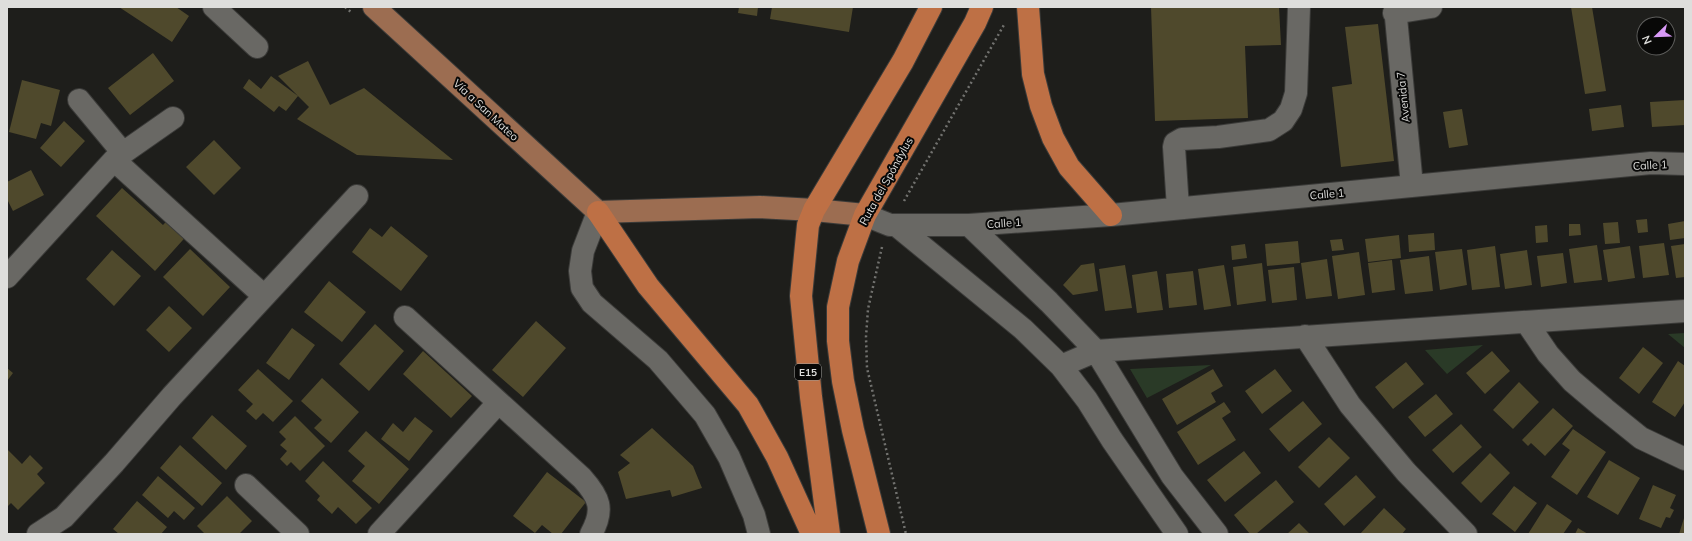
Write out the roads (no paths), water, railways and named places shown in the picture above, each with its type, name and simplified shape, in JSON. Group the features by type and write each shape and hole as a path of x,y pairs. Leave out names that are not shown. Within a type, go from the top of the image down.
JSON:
{"highway":[{"name":"E15","path":"829,534 811,397 801,296 808,225 814,210 903,61 931,7"},
{"name":"Ruta del Spóndylus","path":"879,534 852,430 843,382 838,341 838,307 848,260 865,215 976,23 982,7"},
{"path":"1028,7 1033,74 1041,106 1053,138 1069,167 1111,215"},
{"path":"598,212 648,286 748,405 777,457 812,534"}],"main road":[{"name":"Vía a San Mateo","path":"365,12 598,212"},
{"path":"598,212 760,207 865,215"}],"street":[{"path":"214,7 257,47"},
{"path":"1178,208 1174,147 1178,140 1218,137 1269,130 1283,122 1291,109 1296,93 1299,7"},
{"path":"1394,10 1431,7"},
{"name":"Avenida 7","path":"1394,10 1412,186"},
{"path":"79,100 119,156 264,296"},
{"path":"7,276 119,156 173,118"},
{"name":"Calle 1","path":"896,225 969,225 1111,215 1651,163 1685,164"},
{"path":"38,534 64,518 356,196"},
{"path":"598,212 583,251 580,271 582,288 592,303 658,360 706,415 729,456 754,515 759,534"},
{"path":"865,215 890,225 896,225 1023,329 1061,366 1087,400 1112,440 1177,534"},
{"path":"969,225 1049,302 1096,351 1172,476 1217,534"},
{"path":"1061,366 1096,351 1305,336 1527,323 1685,311"},
{"path":"406,317 498,403 582,478 593,491 600,505 598,522 591,534"},
{"path":"1527,323 1548,354 1572,381 1604,409 1641,438 1685,459"},
{"path":"1305,336 1350,405 1406,472 1466,534"},
{"path":"379,534 498,403"},
{"path":"1148,492 1172,476"},
{"path":"246,485 298,534"}]}
